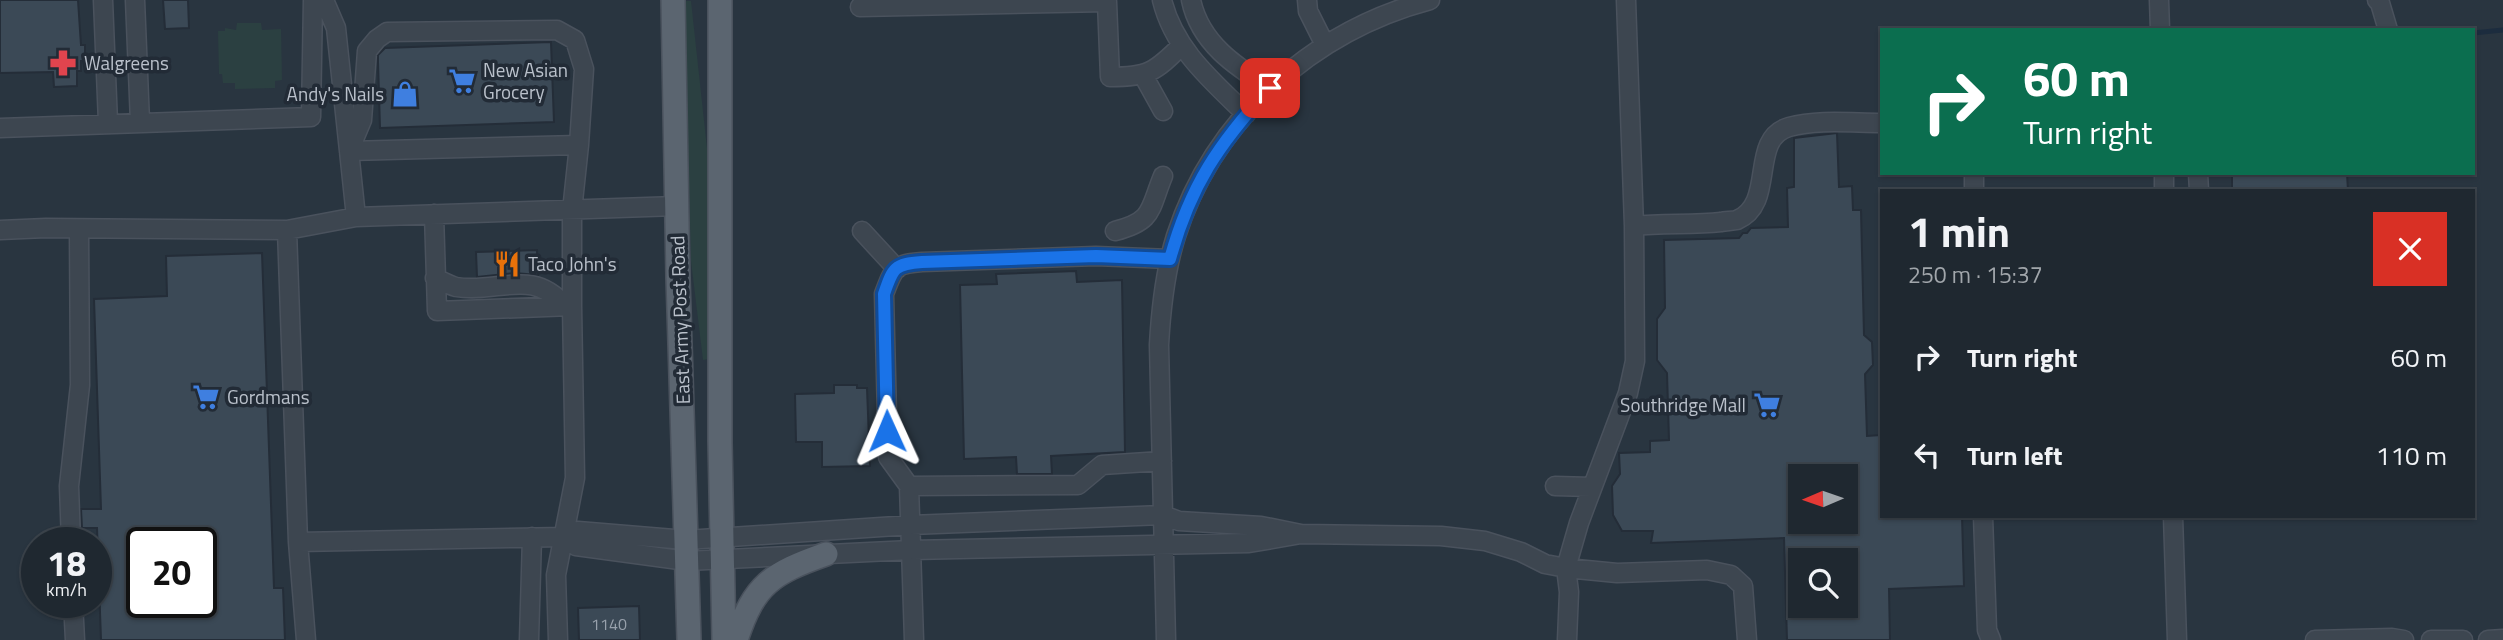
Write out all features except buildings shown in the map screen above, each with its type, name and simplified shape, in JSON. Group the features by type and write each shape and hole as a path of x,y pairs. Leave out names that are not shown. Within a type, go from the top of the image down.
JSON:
{"main road":[{"name":"East Army Post Road","path":"673,0 689,640"},
{"name":"East Army Post Road","path":"720,0 721,549 724,640"},
{"path":"736,640 743,618 758,591 775,576 826,554"}],"lane":[{"path":"103,0 108,123"},
{"path":"135,0 140,122"},
{"path":"0,128 311,117 313,0"},
{"path":"324,0 336,28 356,216"},
{"path":"1162,0 1165,13 1190,59 1246,114"},
{"path":"1191,0 1194,15 1214,47 1224,58 1270,88"},
{"path":"1307,0 1308,11 1325,45"},
{"path":"1166,640 1159,345 1161,308 1170,259 1190,200 1227,136 1270,88 1306,57 1371,20 1430,0"},
{"path":"1567,640 1569,592 1566,568 1592,487 1628,393 1635,361 1634,226 1626,0"},
{"path":"2159,0 2160,28"},
{"path":"2377,0 2387,28"},
{"path":"860,7 1107,1 1110,78 1143,75 1161,66 1182,45"},
{"path":"349,151 362,120 367,51 387,32 557,30 575,40 584,69 572,211 568,306 575,478 555,575 558,640"},
{"path":"1143,75 1163,111"},
{"path":"1634,226 1737,220 1753,206 1762,187 1766,156 1772,137 1787,128 1807,124 1880,123"},
{"path":"349,151 579,145"},
{"path":"1115,231 1136,226 1146,220 1163,176"},
{"path":"0,230 287,230 356,216 677,206"},
{"path":"434,214 437,311 568,306"},
{"path":"70,527 69,486 80,385 79,229"},
{"path":"287,230 298,542 306,640"},
{"path":"862,231 897,269"},
{"path":"914,640 909,486 888,457 884,294 892,273 904,263 922,262 1096,256 1170,259"},
{"path":"435,278 456,287 540,285 568,306"},
{"path":"909,486 1078,485 1102,465 1162,461"},
{"path":"1555,486 1592,487"},
{"path":"298,542 564,537 578,531 687,551 911,524 1163,516 1179,521 1261,526 1301,534 1441,536 1485,541 1521,552 1545,564 1566,568 1617,573 1707,570 1731,575 1743,586 1747,640"},
{"path":"1983,518 1987,630 1991,640"},
{"path":"2173,518 2177,640"},
{"path":"721,549 826,554 1249,543 1301,534"},
{"path":"529,640 532,537"},
{"path":"74,618 75,640"},
{"path":"2487,640 2503,639"},
{"path":"2315,640 2404,640"},
{"path":"2431,640 2463,640"}],"green space":[{"path":"684,1 691,1 711,185 708,359 703,360 691,261"},
{"path":"237,23 261,23 262,30 281,29 282,80 275,81 275,88 235,89 235,83 223,83 222,74 219,74 218,31 225,31 225,28 236,30"}],"waterway":[{"path":"2475,33 2503,30"}],"place":[{"name":"Walgreens","path":"63,63"},
{"name":"New Asian Grocery","path":"462,81"},
{"name":"Andy's Nails","path":"405,94"},
{"name":"Taco John's","path":"507,264"},
{"name":"Gordmans","path":"206,397"},
{"name":"Southridge Mall","path":"1767,405"}],"route":[{"path":"887,431 884,294 892,273 904,263 922,262 1096,256 1170,259 1190,200 1207,167 1227,136 1270,88"}]}
